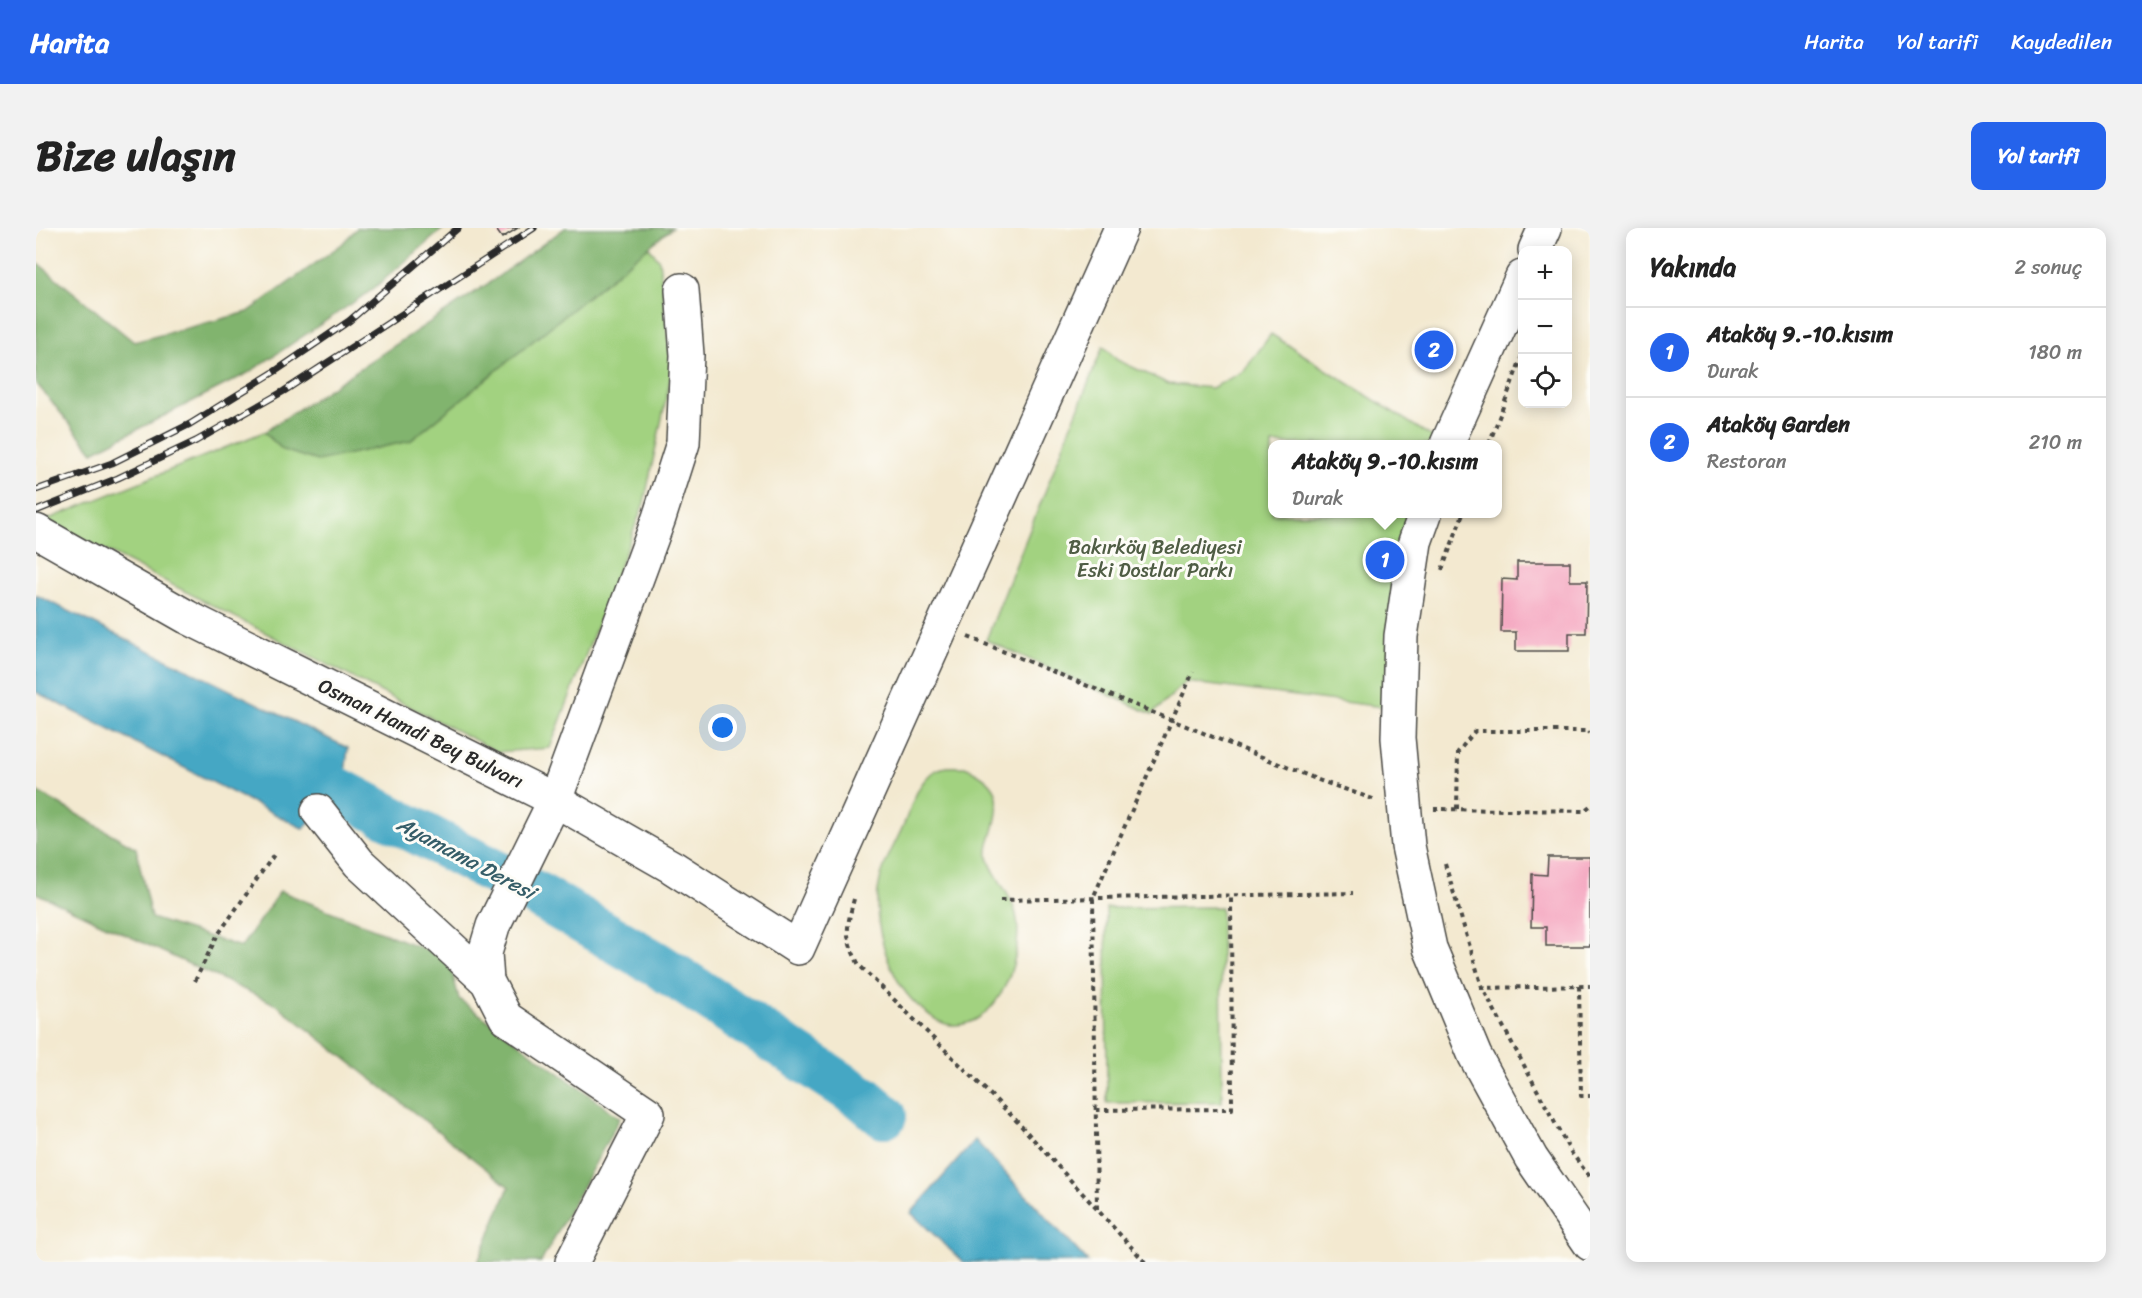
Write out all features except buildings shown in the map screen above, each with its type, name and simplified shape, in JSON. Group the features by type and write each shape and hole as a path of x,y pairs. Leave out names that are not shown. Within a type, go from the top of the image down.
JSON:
{"street":[{"name":"Osman Hamdi Bey Bulvarı","path":"36,531 187,617 549,812 672,867 798,948 1121,228"},
{"path":"1537,246 1545,228"},
{"path":"1449,440 1518,286"},
{"path":"487,981 485,953 493,926 549,812 659,518 683,443 687,355 682,290"},
{"path":"1423,518 1416,542 1401,636 1398,738 1408,846 1430,948 1475,1056 1531,1158 1590,1244"},
{"path":"318,811 359,863 487,981 506,1018 648,1114 572,1262"}],"path":[{"path":"1490,440 1518,367"},
{"path":"1441,572 1461,518"},
{"path":"967,637 1321,781 1405,808"},
{"path":"1097,1210 1093,898 1192,672"},
{"path":"1590,733 1588,731 1475,731 1458,752 1457,809 1584,811 1590,809"},
{"path":"195,981 217,936 276,852"},
{"path":"1441,853 1482,987 1570,1151 1590,1177"},
{"path":"1000,900 1353,893"},
{"path":"1096,1110 1232,1109 1231,896"},
{"path":"859,965 1013,1117 1145,1262"},
{"path":"1580,986 1581,1096 1590,1096"},
{"path":"1446,988 1590,986"}],"green space":[{"path":"357,228 444,228 372,290 248,373 93,452 36,383 36,264 134,342 248,312 342,244"},
{"path":"565,228 672,228 410,441 317,461 283,450 264,432 492,281"},
{"path":"648,246 659,260 672,371 644,503 550,748 498,752 46,520 264,432 283,450 410,441"},
{"name":"Bakırköy Belediyesi Eski Dostlar Parkı","path":"1271,334 1434,438 1433,440 1268,440 1268,518 1409,518 1382,707 1186,682 1152,714 986,640 1103,346 1117,360 1169,384 1212,388 1244,371"},
{"path":"965,767 985,778 996,792 998,808 988,857 1013,906 1018,930 1017,948 1012,967 996,1001 984,1014 969,1023 952,1025 937,1020 917,1005 898,980 884,947 877,912 880,880 884,866 922,784 934,771 942,768"},
{"path":"36,791 136,848 151,918 241,947 280,891 449,959 459,999 620,1118 541,1262 478,1262 509,1187 277,1005 36,893"},
{"path":"1221,907 1222,1102 1107,1103 1106,908"}],"water":[{"path":"36,595 348,748 345,774 304,829 36,692"},
{"path":"975,1140 1088,1262 963,1262 911,1213"}],"waterway":[{"name":"Ayamama Deresi","path":"279,759 536,894 658,965 864,1099 884,1116"}],"railway":[{"path":"36,490 112,463 190,424 274,372 349,321 458,228"},
{"path":"36,511 118,478 196,441 284,391 534,228"}],"place":[{"name":"Ataköy Garden","path":"1434,350"},
{"name":"Ataköy 9.-10.kısım","path":"1385,560"}]}
